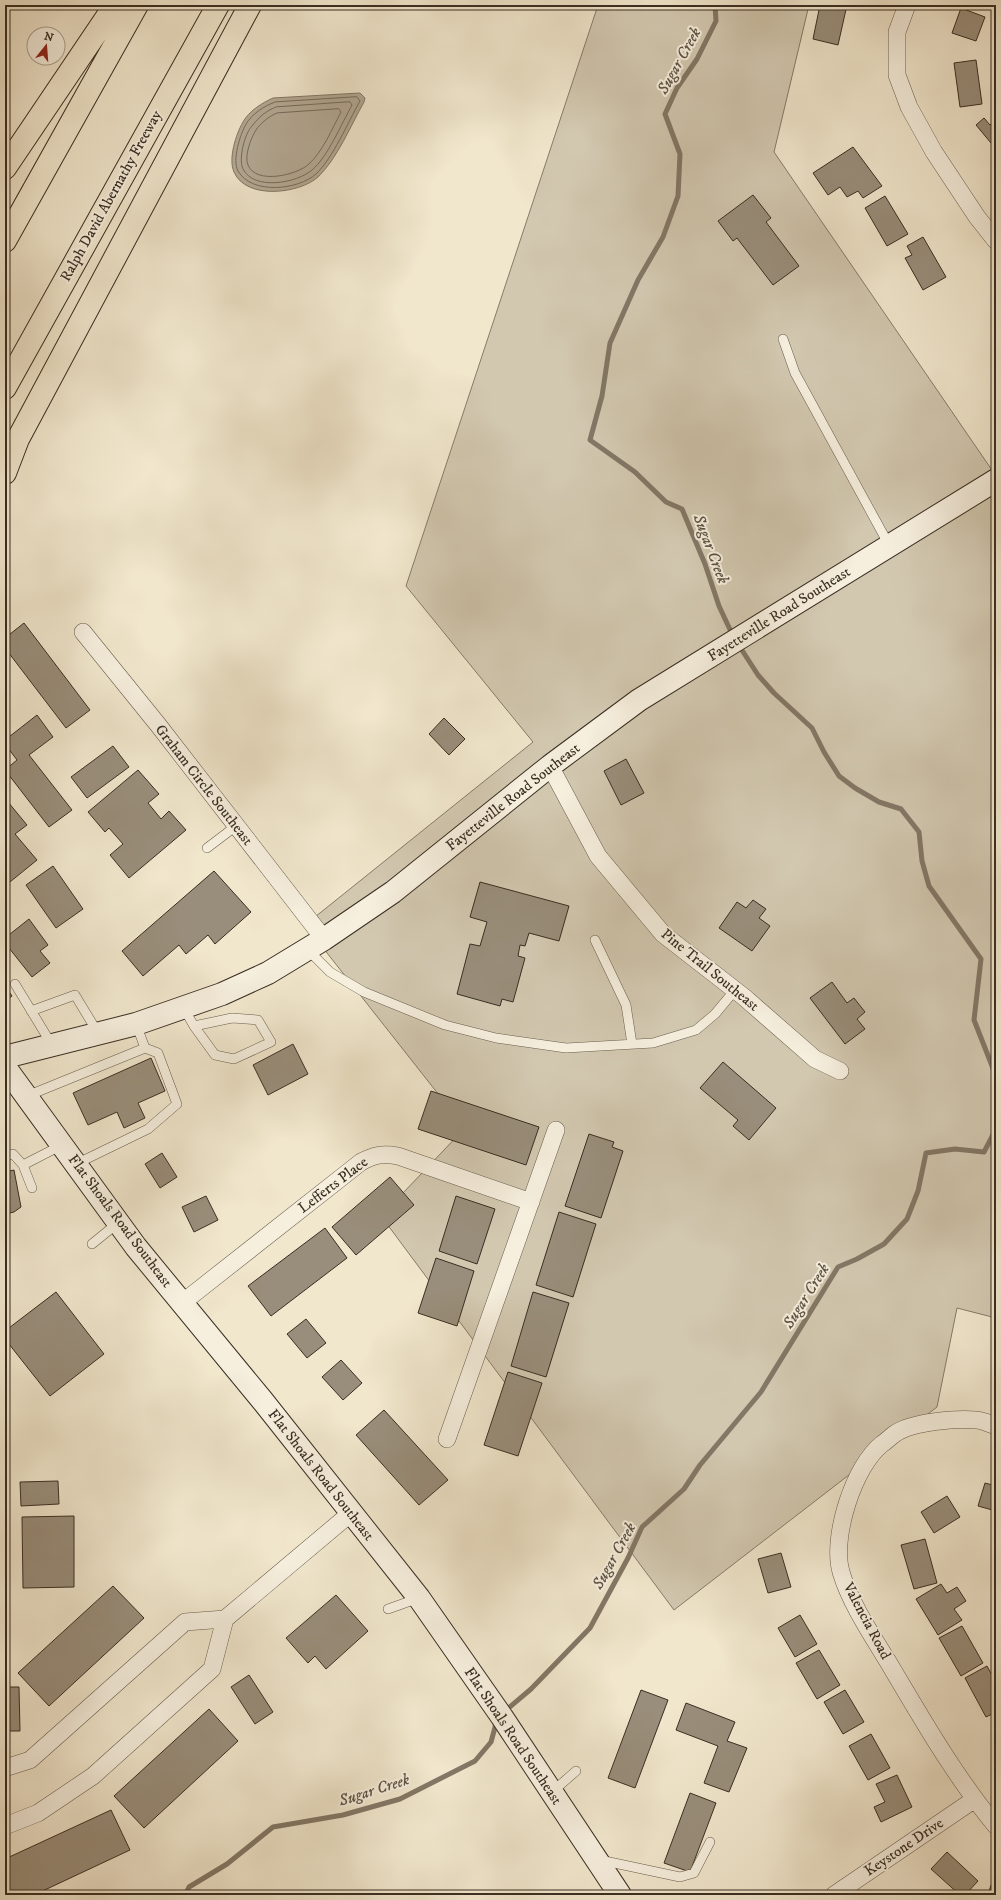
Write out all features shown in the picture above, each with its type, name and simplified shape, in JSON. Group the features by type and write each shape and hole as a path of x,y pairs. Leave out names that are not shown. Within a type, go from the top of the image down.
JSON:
{"highway":[{"path":"5,168 115,5"},
{"path":"5,241 137,5"},
{"name":"Ralph David Abernathy Freeway","path":"5,388 218,5"},
{"path":"5,473 18,439 250,5"}],"street":[{"path":"907,5 897,32 897,75 909,107 934,152 977,217 996,241"},
{"name":"Fayetteville Road Southeast","path":"5,1057 136,1024 222,994 268,973 315,944 393,892 550,766 639,700 996,480"},
{"name":"Graham Circle Southeast","path":"83,632 159,726 236,826 315,944"},
{"name":"Pine Trail Southeast","path":"550,766 598,856 663,934 735,990 815,1059 840,1072"},
{"name":"Flat Shoals Road Southeast","path":"5,1067 119,1222 182,1303 419,1598 502,1717 620,1895"},
{"path":"447,1439 556,1130"},
{"name":"Lefferts Place","path":"182,1303 361,1162 374,1155 386,1154 398,1156 531,1202"},
{"name":"Valencia Road","path":"996,1426 977,1420 934,1421 898,1432 876,1449 862,1471 850,1497 842,1522 839,1545 841,1571 861,1616 906,1692 975,1799 996,1826"},
{"path":"5,1826 38,1813 93,1776 212,1669 226,1619 351,1513"},
{"path":"5,1768 30,1760 185,1622 226,1619"},
{"name":"Keystone Drive","path":"834,1895 975,1799"}],"lane":[{"path":"783,339 795,373 889,546"},
{"path":"207,848 236,826"},
{"path":"595,940 626,1005 632,1044"},
{"path":"315,944 330,972 364,992 445,1025 496,1038 566,1048 652,1043 696,1030 715,1014 735,990"},
{"path":"15,984 52,1045"},
{"path":"31,1011 75,995 98,1034"},
{"path":"183,1007 194,1026 216,1054 234,1060 271,1042 258,1020 232,1018 194,1026"},
{"path":"136,1024 146,1048"},
{"path":"26,1096 146,1048 158,1053 177,1104 148,1129 76,1164"},
{"path":"23,1165 62,1145"},
{"path":"9,1155 23,1165 32,1188"},
{"path":"92,1244 119,1222"},
{"path":"388,1609 419,1598"},
{"path":"552,1792 576,1771"},
{"path":"596,1859 680,1877 694,1873 710,1842"}],"shaded area":[{"path":"598,5 809,5 774,152 996,476 996,1318 957,1308 937,1407 674,1610 381,1216 465,1128 305,925 533,742 406,586"}],"water":[{"path":"360,93 365,98 364,102 331,161 318,177 299,187 273,191 250,187 240,181 232,167 232,154 240,127 252,111 260,105 273,98"}],"building":[{"path":"820,5 847,5 838,45 813,39"},
{"path":"961,8 985,17 976,41 952,33"},
{"path":"976,60 982,104 960,107 954,63"},
{"path":"984,118 990,125 996,120 996,149 976,125"},
{"path":"853,147 882,186 863,198 858,191 847,197 840,187 828,195 813,173"},
{"path":"753,195 771,218 766,222 799,266 773,285 737,238 733,241 718,221"},
{"path":"885,196 908,234 887,246 865,208"},
{"path":"923,237 946,277 923,290 905,258 912,255 907,246"},
{"path":"24,623 90,710 66,728 5,648 5,638"},
{"path":"37,715 53,737 29,755 72,810 49,827 5,770 17,760 5,744 5,740"},
{"path":"444,718 465,739 449,755 429,734"},
{"path":"113,746 129,767 87,798 71,777"},
{"path":"626,759 644,793 621,805 604,771"},
{"path":"138,770 159,794 148,803 161,819 169,811 186,830 129,878 110,855 123,844 109,828 105,832 88,812"},
{"path":"8,802 27,825 15,834 37,860 5,886 5,804"},
{"path":"53,866 83,909 56,928 26,885"},
{"path":"214,871 251,912 215,944 208,935 186,954 179,945 143,976 122,951"},
{"path":"480,882 569,906 559,941 529,933 525,946 520,945 518,956 525,958 513,1002 502,999 500,1006 457,994 470,944 480,946 487,922 470,917"},
{"path":"753,900 766,909 759,918 770,926 752,951 719,928 737,902 746,908"},
{"path":"29,919 48,945 40,951 50,963 32,977 5,943 5,938"},
{"path":"832,982 847,1003 854,998 865,1012 857,1019 865,1029 845,1044 810,998"},
{"path":"5,986 12,996 5,1001"},
{"path":"293,1044 308,1074 268,1095 253,1065"},
{"path":"151,1058 165,1091 138,1103 145,1118 124,1128 117,1112 88,1125 73,1093"},
{"path":"723,1062 776,1108 749,1140 733,1126 738,1120 700,1088"},
{"path":"431,1091 539,1127 526,1165 418,1129"},
{"path":"589,1134 614,1142 612,1147 623,1151 601,1218 565,1206"},
{"path":"162,1153 177,1177 160,1188 145,1164"},
{"path":"14,1170 21,1207 14,1212 5,1214 5,1172"},
{"path":"390,1177 414,1205 356,1255 332,1227"},
{"path":"206,1196 218,1220 194,1232 182,1207"},
{"path":"456,1196 495,1209 477,1264 439,1251"},
{"path":"559,1212 596,1224 573,1297 536,1285"},
{"path":"325,1228 347,1258 271,1316 248,1286"},
{"path":"436,1258 474,1271 457,1326 418,1313"},
{"path":"56,1292 104,1354 50,1396 5,1339 5,1331"},
{"path":"533,1292 569,1303 546,1377 511,1366"},
{"path":"306,1319 326,1343 307,1358 287,1334"},
{"path":"341,1360 362,1383 343,1400 322,1377"},
{"path":"508,1372 542,1383 518,1456 484,1445"},
{"path":"384,1410 448,1480 419,1505 356,1435"},
{"path":"58,1481 59,1504 21,1506 20,1482"},
{"path":"985,1483 996,1486 996,1511 978,1506"},
{"path":"947,1496 960,1517 934,1533 921,1512"},
{"path":"74,1516 74,1587 23,1588 22,1517"},
{"path":"925,1539 937,1583 914,1589 901,1545"},
{"path":"781,1553 791,1587 768,1593 758,1559"},
{"path":"941,1584 947,1593 957,1587 966,1601 954,1609 962,1620 938,1635 916,1599"},
{"path":"113,1586 144,1618 49,1706 18,1673"},
{"path":"336,1595 368,1631 326,1669 315,1656 308,1663 286,1638"},
{"path":"800,1615 817,1644 795,1657 778,1628"},
{"path":"962,1626 983,1663 961,1676 939,1638"},
{"path":"819,1650 840,1685 817,1699 796,1663"},
{"path":"987,1666 996,1683 996,1712 986,1717 965,1678"},
{"path":"249,1675 273,1712 255,1724 231,1687"},
{"path":"5,1687 19,1687 20,1731 5,1731"},
{"path":"641,1690 668,1700 635,1788 608,1778"},
{"path":"845,1690 864,1722 843,1734 824,1702"},
{"path":"686,1703 735,1722 727,1741 747,1748 729,1792 704,1783 718,1746 676,1730"},
{"path":"209,1709 238,1741 144,1828 114,1796"},
{"path":"871,1734 890,1768 868,1780 849,1746"},
{"path":"897,1775 912,1807 881,1822 874,1807 885,1802 876,1784"},
{"path":"690,1793 716,1803 690,1872 664,1863"},
{"path":"111,1810 130,1850 34,1895 8,1895 5,1889 5,1859"},
{"path":"947,1852 978,1881 965,1895 960,1895 931,1869"},
{"path":"991,1885 996,1886 996,1895 988,1895"}],"waterway":[{"name":"Sugar Creek","path":"715,5 716,21 697,59 677,88 665,114 680,154 678,196 663,237 638,280 610,343 602,396 590,440 635,472 666,502 682,509 705,564 719,606 733,636"},
{"name":"Sugar Creek","path":"738,644 758,675 774,693 812,728 824,752 839,776 855,788 879,802 901,809 919,832 922,861 929,886 981,959 974,1020 996,1076"},
{"name":"Sugar Creek","path":"505,1711 531,1689 590,1628 628,1558 642,1527 684,1489 700,1465 761,1392 838,1267 857,1259 884,1244 907,1219 918,1191 926,1153 955,1149 984,1152 996,1129"},
{"name":"Sugar Creek","path":"185,1895 189,1887 227,1864 273,1827 343,1815 400,1799 475,1761 491,1742 497,1720"}]}
